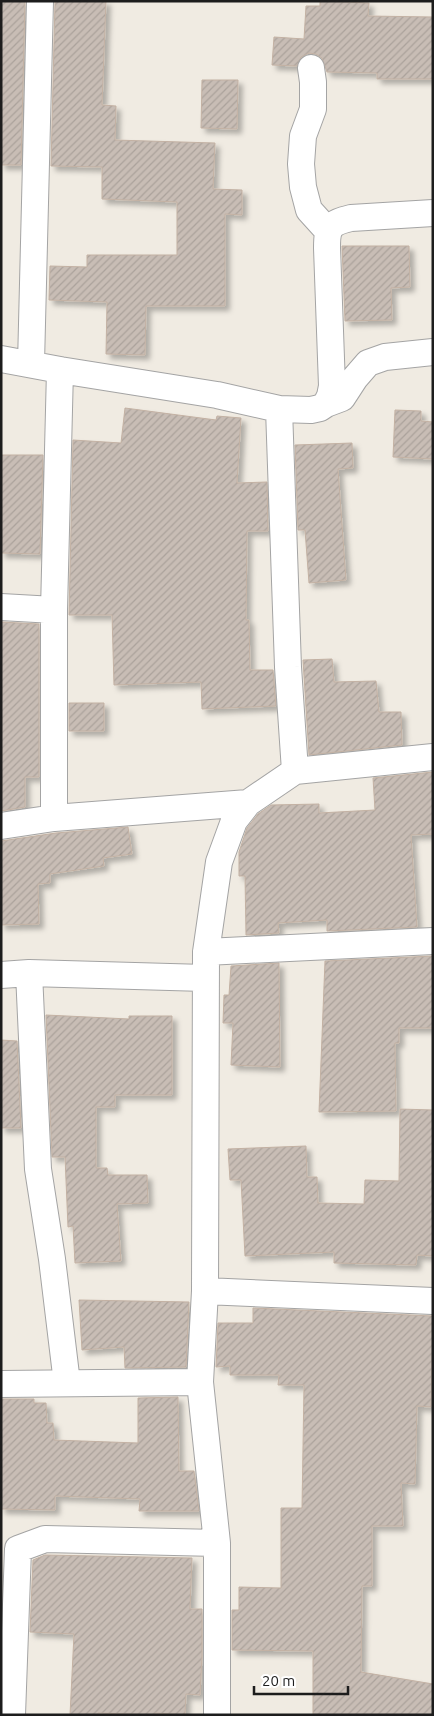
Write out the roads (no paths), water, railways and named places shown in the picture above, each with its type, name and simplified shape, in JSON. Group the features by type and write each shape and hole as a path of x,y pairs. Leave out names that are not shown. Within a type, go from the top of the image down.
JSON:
{"street":[{"path":"31,364 40,1"},
{"path":"311,68 314,82 313,109 303,136 300,164 309,210 328,231"},
{"path":"326,404 332,386 328,231 332,224 351,218 433,213"},
{"path":"1,359 217,395 279,409 311,410 342,398 368,362 385,357 433,352"},
{"path":"54,818 54,610 60,370"},
{"path":"279,409 288,667 295,771"},
{"path":"1,608 54,610"},
{"path":"217,1715 217,1543 200,1382 205,1291 205,978 206,952 219,862 234,820 248,803 295,771 433,756"},
{"path":"1,826 54,818 248,803"},
{"path":"206,952 433,941"},
{"path":"1,975 29,973 205,978"},
{"path":"29,973 38,1170 68,1383"},
{"path":"205,1291 433,1301"},
{"path":"1,1384 200,1382"},
{"path":"12,1715 10,1572 18,1549 45,1539 217,1543"}]}
